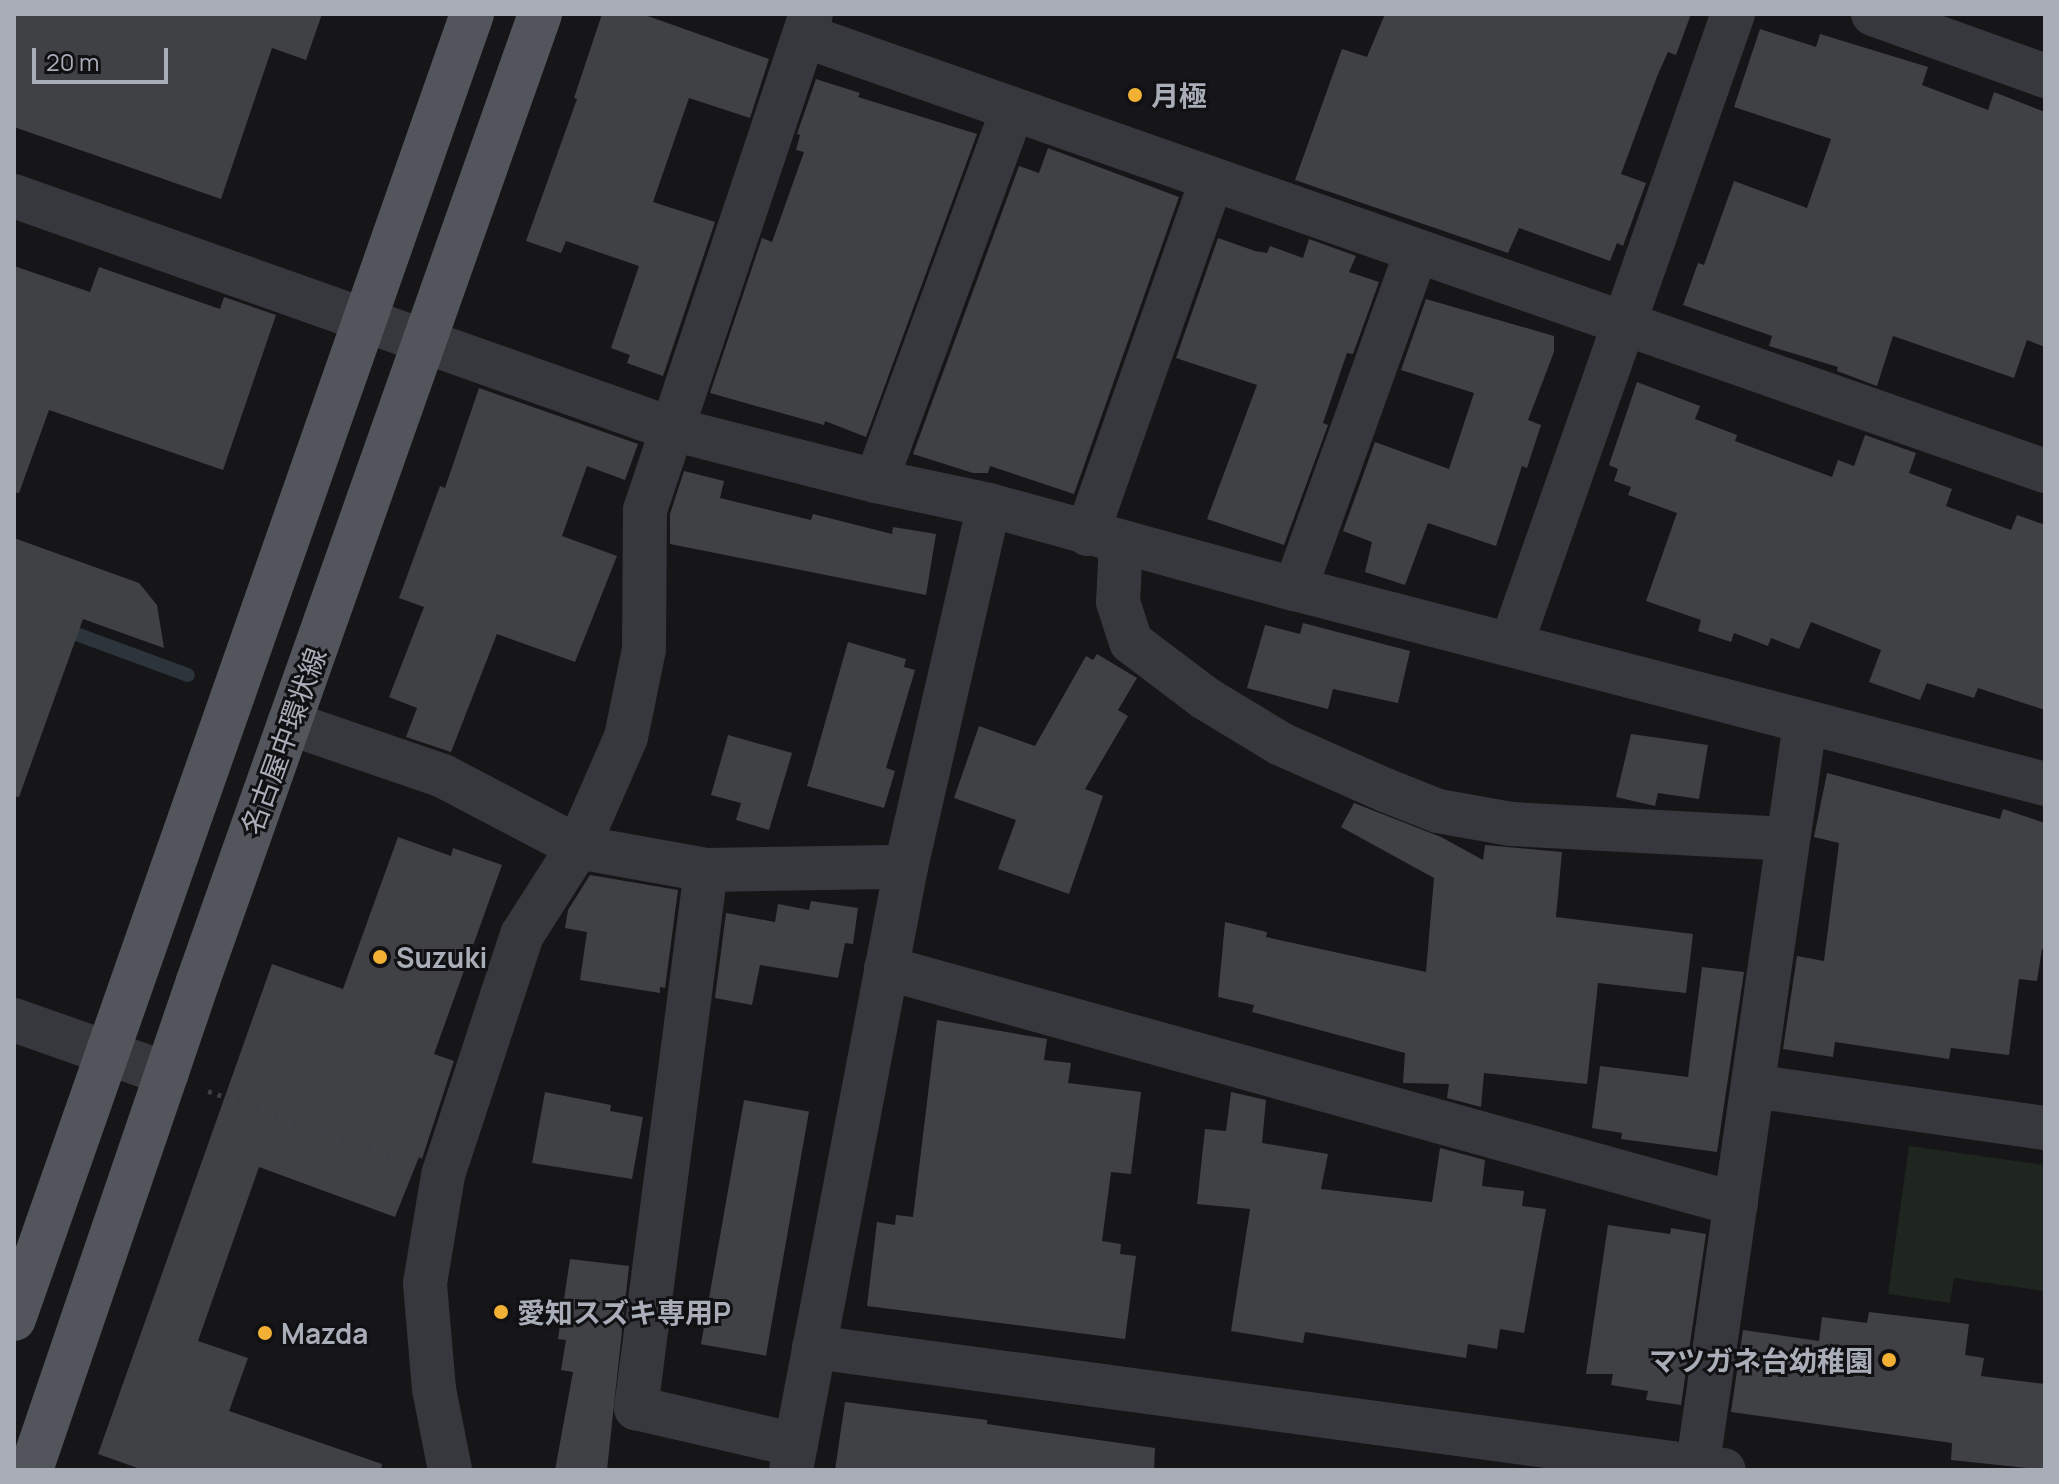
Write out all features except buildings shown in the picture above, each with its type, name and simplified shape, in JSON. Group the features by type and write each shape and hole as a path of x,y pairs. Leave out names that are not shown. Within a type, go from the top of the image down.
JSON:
{"main road":[{"path":"14,1319 105,1052 472,14"},
{"name":"名古屋中環状線","path":"31,1470 289,723 540,14"}],"street":[{"path":"1511,645 1733,14"},
{"path":"1873,14 2045,76"},
{"path":"450,1470 434,1389 425,1283 443,1175 522,935 578,847 626,737 644,649 645,510 808,25 1012,112 2045,471"},
{"path":"876,481 1012,112"},
{"path":"1212,179 1104,538 1118,602 1131,642 1205,698 1281,744 1438,811 1511,824 1786,839"},
{"path":"14,196 672,429 876,481 989,505 1295,589 2045,784"},
{"path":"1295,589 1416,253"},
{"path":"706,870 636,1408 794,1458 906,867 989,505"},
{"path":"289,723 443,776 578,847 706,870 906,867"},
{"path":"814,1347 1706,1469 1736,1204 1805,723"},
{"path":"886,968 1736,1204"},
{"path":"14,1020 167,1074"},
{"path":"1753,1086 2045,1128"}],"path":[{"path":"207,1091 443,1175"}],"shaded area":[{"path":"1909,1146 2045,1165 2045,1291 1954,1278 1950,1303 1888,1294"}],"waterway":[{"path":"60,628 188,675"}],"place":[{"name":"月極","path":"1135,95"},
{"name":"Suzuki","path":"380,957"},
{"name":"愛知スズキ専用P","path":"501,1312"},
{"name":"Mazda","path":"265,1333"},
{"name":"マツガネ台幼稚園","path":"1889,1360"}]}
